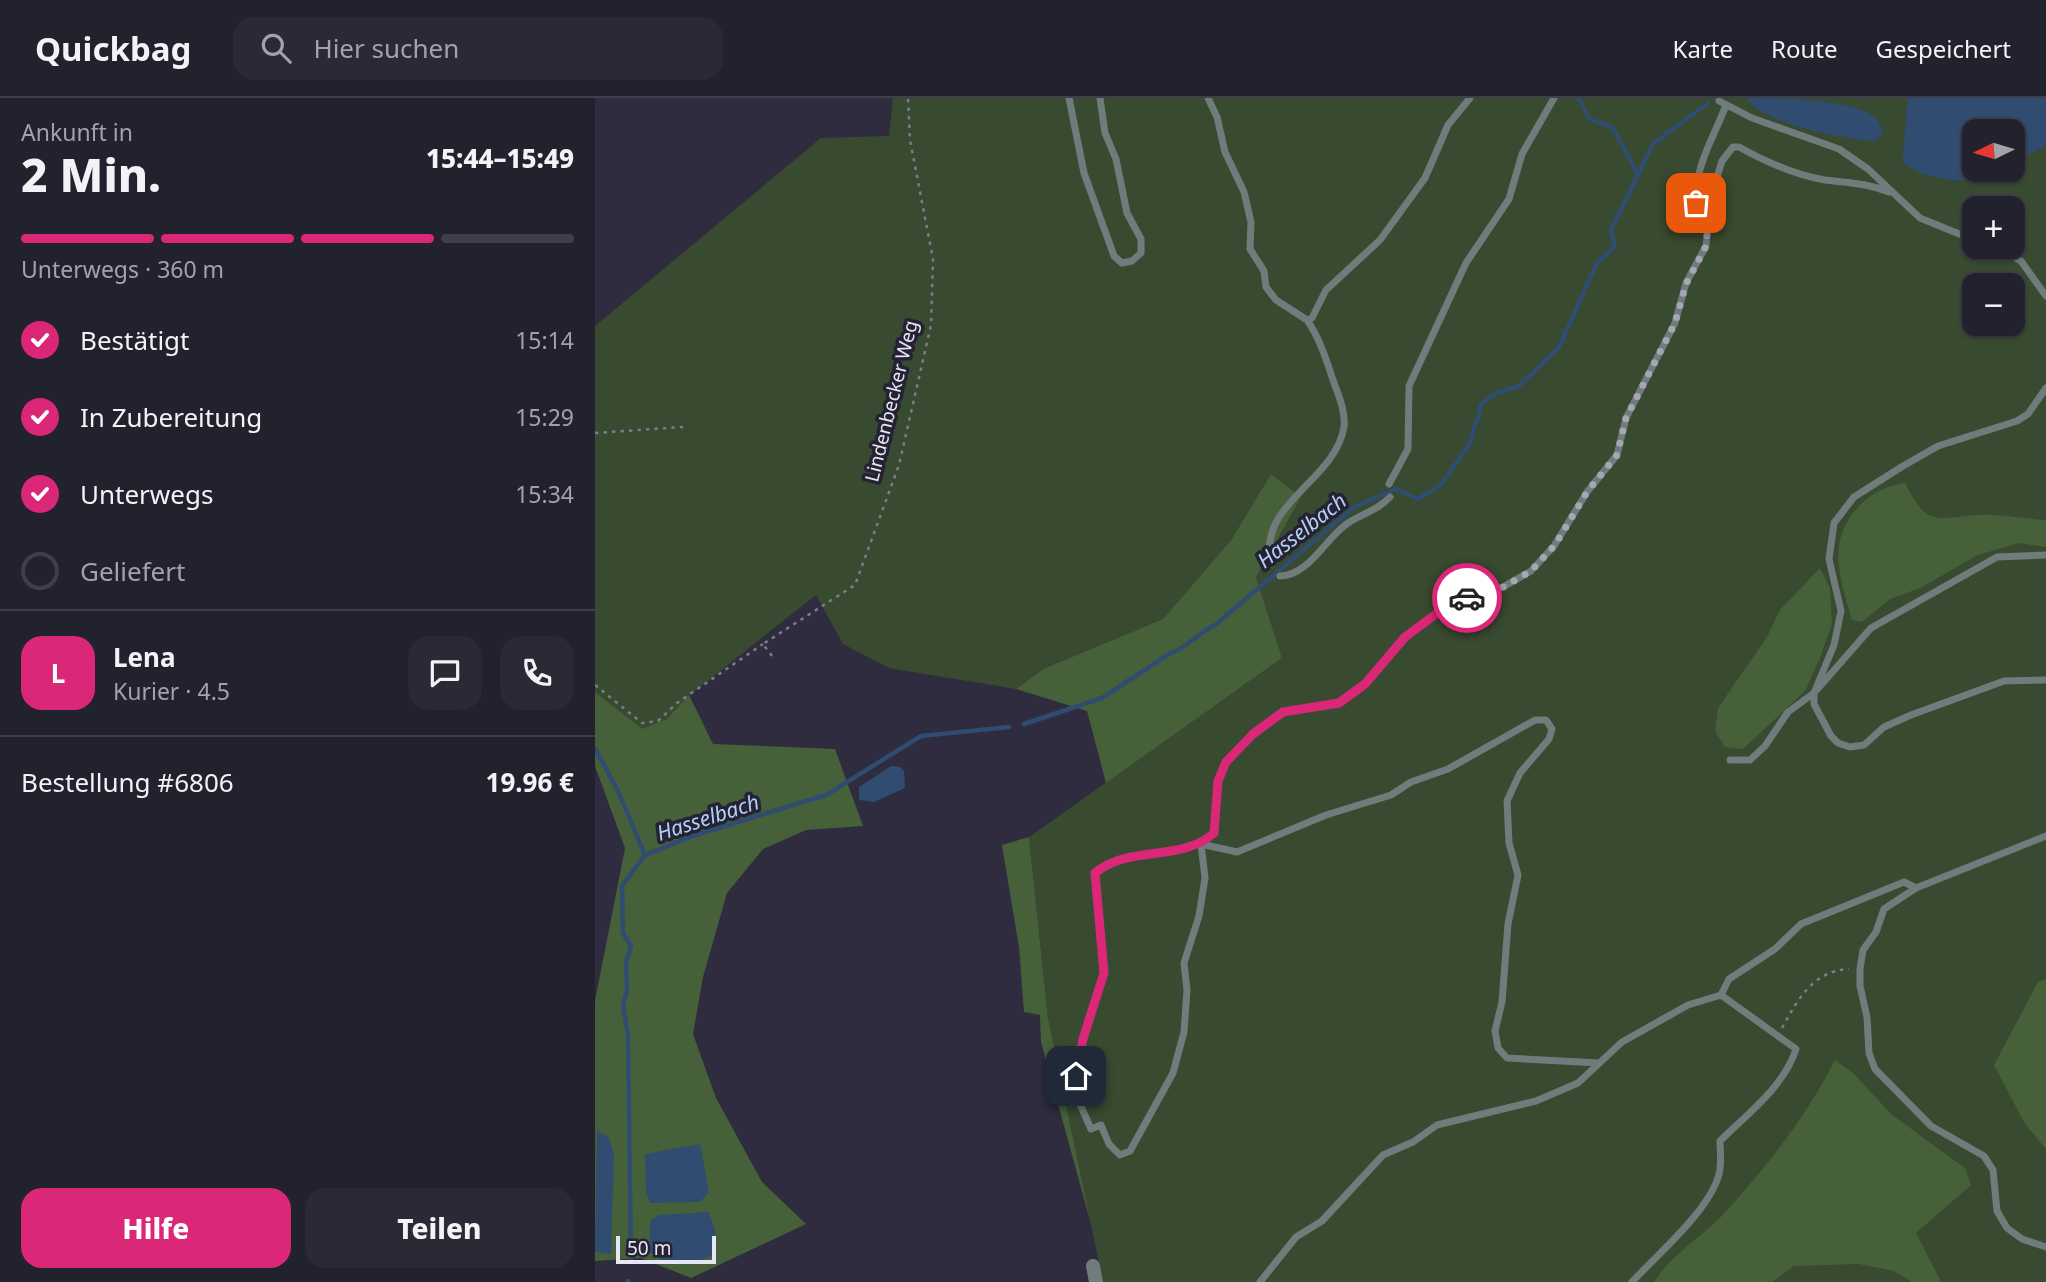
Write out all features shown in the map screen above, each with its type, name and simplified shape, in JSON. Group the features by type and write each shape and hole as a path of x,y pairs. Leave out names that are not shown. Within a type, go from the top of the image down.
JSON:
{"street":[{"path":"1093,1266 1096,1282"}],"lane":[{"path":"1069,98 1084,173 1114,256 1122,263 1132,261 1141,253 1141,239 1128,213 1116,159 1105,132 1100,98"},
{"path":"1207,98 1217,117 1225,152 1244,192 1251,222 1250,249 1264,271 1266,287 1276,300 1307,320 1326,357 1344,424 1330,459 1270,528 1267,546 1272,564"},
{"path":"1307,320 1312,318 1326,290 1380,240 1425,178 1448,125 1470,98"},
{"path":"1389,484 1408,449 1409,386 1466,263 1509,199 1522,154 1554,98"},
{"path":"1708,223 1696,203 1695,186 1723,103 1752,118 1839,149 1868,169 1889,192 1920,218 1962,235"},
{"path":"1201,844 1205,878 1199,916 1184,963 1187,990 1184,1032 1173,1073 1130,1151 1120,1156 1108,1144 1101,1125 1091,1129 1079,1102 1076,1076 1083,1039 1104,973 1095,873 1124,857 1176,851 1201,844 1214,833 1218,781 1226,762 1253,734 1283,712 1339,703 1365,684 1405,637 1436,614 1460,600 1503,587 1531,571 1555,545 1587,492 1617,455 1626,418 1675,323 1686,284 1706,246 1718,171 1726,154 1736,146 1791,172 1825,180 1867,184 1889,192"},
{"path":"2017,259 2031,271 2046,296"},
{"path":"2046,388 2028,414 2017,421 1938,446 1854,497 1834,523 1829,559 1841,611 1834,645 1814,693 1817,715 1838,743 1850,747 1864,745 1884,727 1911,715 2004,681 2046,680"},
{"path":"1280,576 1298,572 1346,524 1383,505 1390,497"},
{"path":"1730,760 1750,760 1766,746 1789,712 1814,693 1871,628 1997,557 2046,555"},
{"path":"1201,844 1237,852 1326,815 1391,795 1411,782 1448,769 1535,720 1546,720 1552,729 1549,739 1520,773 1507,801 1509,843 1518,875 1508,924 1502,1002 1495,1031 1499,1048 1507,1058 1599,1063"},
{"path":"2046,836 1916,888 1884,909 1876,932 1863,950 1860,969 1869,1053 1875,1069 1931,1126 1984,1156 1993,1170 1997,1211 2007,1228 2022,1238 2046,1247"},
{"path":"1260,1282 1296,1237 1322,1222 1383,1155 1413,1142 1437,1125 1536,1101 1578,1083 1622,1042 1688,1005 1721,995 1729,979 1775,949 1801,924 1904,882 1916,888"},
{"path":"1632,1282 1691,1219 1711,1191 1719,1174 1720,1141 1770,1093 1791,1066 1796,1049 1721,995"}],"path":[{"name":"Lindenbecker Weg","path":"595,685 642,723 658,720 677,703 763,644 855,585 899,465 931,324 933,259 910,140 908,98"},
{"path":"595,433 683,427"},
{"path":"763,644 772,656"},
{"path":"1778,1036 1798,999 1818,977 1842,970 1860,969"}],"green space":[{"path":"893,98 2046,98 2046,1282 1103,1282 1048,1018 1029,837 1282,658 1256,577 1300,497 1271,474 1231,540 1163,619 1043,669 1016,689 889,668 843,644 816,595 690,695 667,719 642,730 595,692 595,326 821,138 889,136"},
{"path":"1271,474 1301,497 1256,577 1282,658 1106,783 1087,711 1016,689 1043,669 1163,619 1231,540"},
{"path":"1905,483 1920,508 1935,517 1988,515 2046,520 2046,547 2019,543 1978,555 1920,588 1890,599 1862,622 1852,620 1838,559 1844,529 1856,510 1873,494"},
{"path":"1820,568 1830,588 1832,624 1805,691 1743,749 1725,747 1715,731 1718,708 1767,637 1780,610"},
{"path":"595,692 642,729 667,719 689,695 713,744 835,749 863,826 806,830 763,849 727,893 703,977 693,1034 716,1098 762,1182 806,1224 691,1278 641,1258 595,1261 595,1001 625,848 595,766"},
{"path":"1029,837 1048,1018 1091,1224 1041,1042 1040,1015 1024,1012 1019,947 1002,845"},
{"path":"2046,979 2046,1149 2025,1124 1994,1065 2038,982"},
{"path":"1835,1060 1852,1072 1892,1115 1965,1168 1971,1185 1916,1233 1941,1282 1912,1282 1894,1271 1859,1264 1794,1266 1772,1282 1654,1282 1671,1261 1721,1217 1760,1172 1800,1119"}],"water":[{"path":"1746,98 1814,100 1850,106 1876,118 1883,133 1876,141 1845,137 1786,123 1755,107"},
{"path":"1908,98 2046,98 2046,146 2025,156 2025,119 1962,119 1962,180 1929,176 1902,162"},
{"path":"891,766 900,767 904,771 905,788 874,802 859,800 859,787"},
{"path":"597,1130 609,1138 614,1154 611,1254 595,1252"},
{"path":"700,1144 709,1192 700,1202 650,1203 646,1193 645,1154"},
{"path":"708,1212 715,1234 711,1256 679,1264 664,1261 650,1252 650,1221 659,1215"}],"waterway":[{"name":"Hasselbach","path":"1578,98 1590,119 1613,128 1637,173"},
{"name":"Hasselbach","path":"1024,724 1102,698 1181,648 1215,625 1354,507 1396,489 1418,499 1441,485 1472,440 1480,406 1494,394 1519,386 1559,347 1597,263 1615,246 1611,230 1653,144 1708,103"},
{"name":"Hasselbach","path":"631,1261 628,1035 623,1005 627,990 626,962 631,946 623,933 622,886 645,855 693,836 826,795 921,736 1009,727"},
{"path":"595,748 618,791 645,855"}],"way so far":[{"path":"1467,598 1503,587 1531,571 1555,545 1587,492 1617,455 1626,418 1640,385 1675,323 1686,284 1706,246 1708,223 1696,203"}],"route":[{"path":"1076,1076 1083,1039 1091,1011 1100,995 1104,973 1095,873 1106,864 1124,857 1176,851 1201,844 1214,833 1218,781 1226,762 1253,734 1283,712 1339,703 1365,684 1405,637 1436,614 1467,598"}]}
